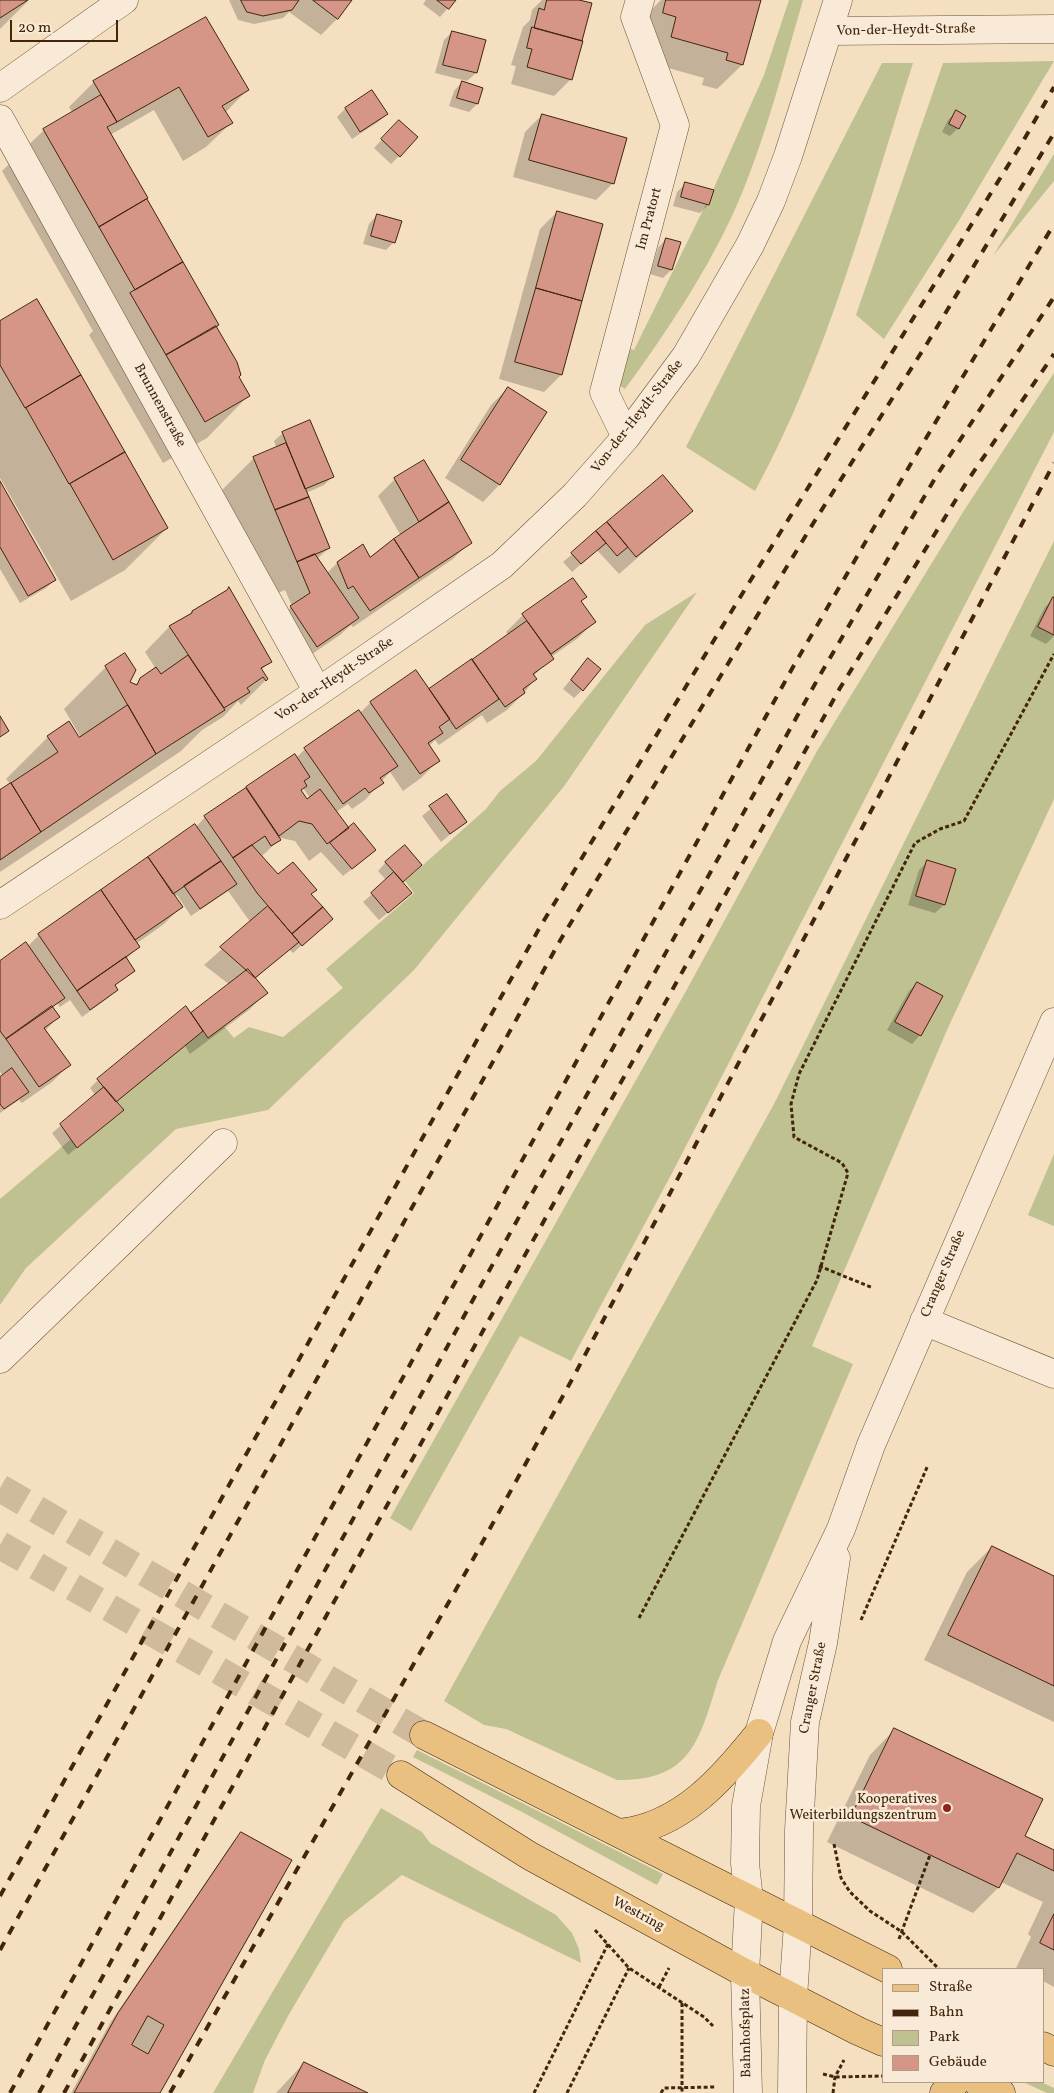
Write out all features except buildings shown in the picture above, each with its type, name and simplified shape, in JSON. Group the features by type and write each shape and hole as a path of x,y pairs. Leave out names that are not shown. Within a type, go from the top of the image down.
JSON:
{"main road":[{"path":"619,1833 632,1831 663,1820 697,1800 723,1778 759,1733"},
{"path":"424,1735 886,1968"},
{"name":"Westring","path":"401,1775 530,1856 745,1973 882,2042"},
{"path":"944,2093 955,2083"},
{"path":"979,2083 1001,2093"}],"street":[{"path":"0,88 124,0"},
{"name":"Im Pratort","path":"626,437 604,392 675,125 635,18 640,0"},
{"path":"830,31 838,0"},
{"name":"Von-der-Heydt-Straße","path":"0,905 318,692 502,565 575,495 626,437 686,356 750,244 771,201 788,156 830,31 1054,29"},
{"name":"Brunnenstraße","path":"0,119 318,692"},
{"name":"Cranger Straße","path":"745,1973 749,1900 745,1863 746,1796 759,1733 787,1641 841,1529 870,1445 1054,1022"},
{"path":"0,1359 222,1143"},
{"path":"924,1321 1054,1374"},
{"name":"Cranger Straße","path":"793,1998 798,1924 799,1830 805,1722 823,1643 841,1529"},
{"name":"Bahnhofsplatz","path":"745,1973 748,2093"},
{"path":"792,2093 793,1998"}],"path":[{"path":"639,1618 817,1280 819,1266 848,1173 842,1163 794,1137 791,1104 799,1074 915,843 940,829 964,821 1054,654"},
{"path":"819,1266 873,1288"},
{"path":"858,1627 928,1465"},
{"path":"832,1839 841,1878 850,1892 885,1922 902,1932 938,1968"},
{"path":"902,1932 930,1855"},
{"path":"534,2093 608,1944"},
{"path":"567,2093 629,1968 704,2017 715,2029"},
{"path":"682,2003 682,2093"},
{"path":"833,2093 835,2077 882,2076"},
{"path":"661,2093 664,2088 718,2087"}],"green space":[{"path":"789,0 803,0 772,108 744,188 722,237 697,282 670,325 625,389 619,385 630,349 634,350 706,204 709,205 713,190 764,75"},
{"path":"1054,61 958,222 884,339 856,315 943,63"},
{"path":"882,63 913,63 862,226 825,335 781,440 755,491 686,447"},
{"path":"1054,154 1054,181 993,256 1049,162"},
{"path":"1054,373 1054,432 671,1175 571,1361 520,1336 411,1531 390,1518 686,991 817,751 963,512"},
{"path":"1054,541 1054,799 947,1030 812,1346 853,1364 718,1680 705,1722 697,1739 688,1753 676,1765 661,1773 642,1778 617,1780 506,1729 484,1725 444,1701 774,1104"},
{"path":"697,592 565,785 414,970 268,1110 176,1129 26,1268 0,1305 0,1199 71,1139 77,1148 124,1110 117,1101 203,1031 208,1038 224,1026 234,1038 249,1027 283,1037 343,988 326,969 414,893 405,881 486,809 500,791 536,761 645,625"},
{"path":"1054,1154 1054,1226 1028,1215"},
{"path":"417,1750 663,1874 657,1885 522,1812 413,1757"},
{"path":"381,1808 422,1832 430,1843 556,1915 572,1933 579,1949 581,1963 402,1875 344,1921 288,2016 265,2060 253,2093 213,2093"},
{"path":"1025,2083 1043,2083 1054,2088 1054,2093 1047,2093"}],"tunnel":[{"path":"0,1488 424,1735"},
{"path":"0,1545 401,1775"}],"railway":[{"path":"0,1896 540,927 739,599 1022,143 1054,87"},
{"path":"0,1950 561,939 814,522 928,342 1054,133"},
{"path":"10,2093 793,667 913,460 1054,224"},
{"path":"39,2093 469,1307 820,675 937,475 1054,297"},
{"path":"64,2093 490,1318 840,688 968,480 1054,354"},
{"path":"170,2093 471,1563 575,1374 1054,463"}],"place":[{"name":"Kooperatives Weiterbildungszentrum","path":"947,1808"}]}
